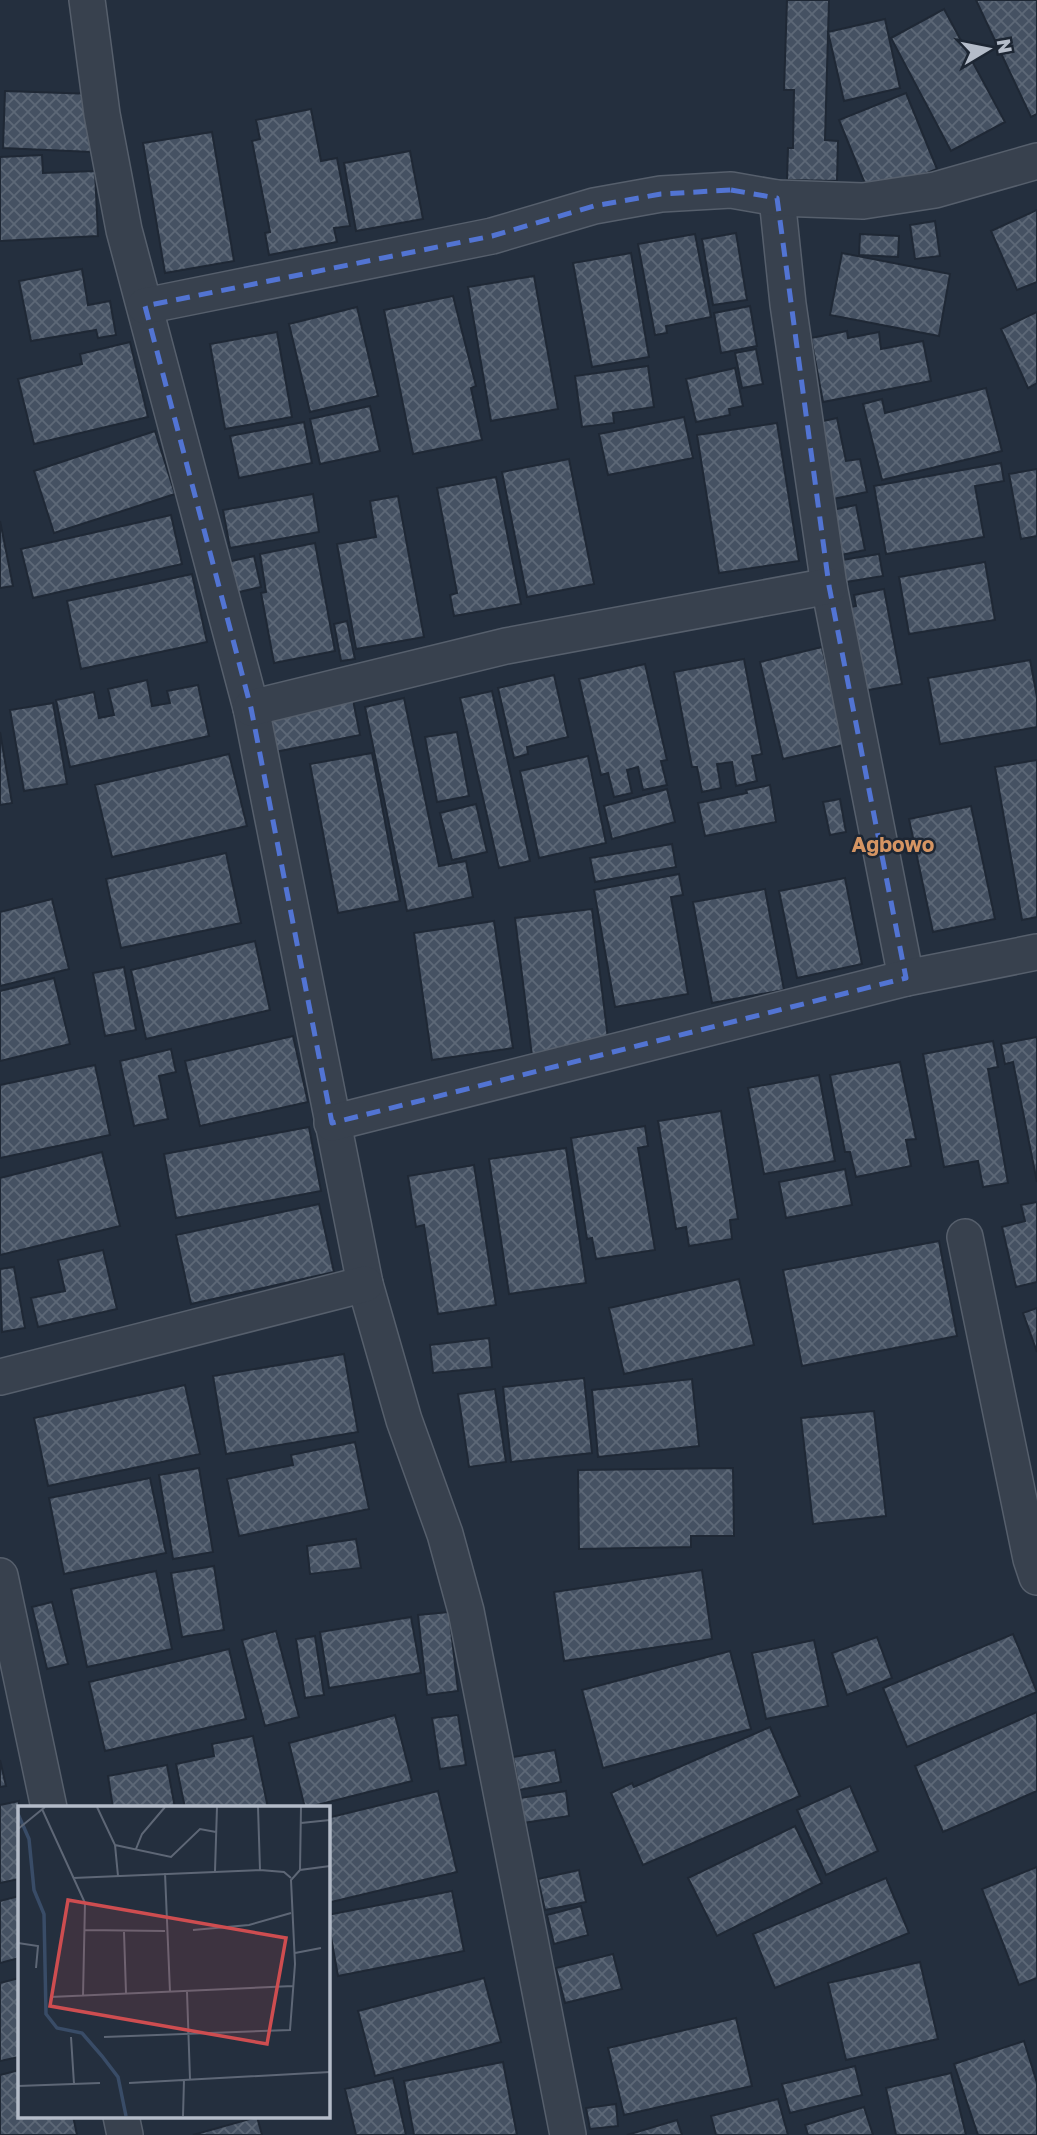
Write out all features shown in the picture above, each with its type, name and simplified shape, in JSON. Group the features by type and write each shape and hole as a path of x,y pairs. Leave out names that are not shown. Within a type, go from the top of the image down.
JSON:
{"street":[{"path":"88,0 104,125 124,230 251,708 365,1284 404,1420 445,1534 466,1611 568,2135"},
{"path":"145,306 492,236 594,206 648,196 731,190 777,198 863,201 935,190 1037,161"},
{"path":"777,198 788,304 829,586 906,978"},
{"path":"251,708 506,646 829,586"},
{"path":"332,1123 906,978 1037,953"},
{"path":"965,1237 1031,1559 1037,1577"},
{"path":"0,1377 365,1284"},
{"path":"0,1576 49,1806"}],"highlighted area":[{"path":"731,190 777,198 829,586 906,978 332,1123 251,708 145,306 492,236 594,206 661,194"}],"building":[{"path":"787,0 829,0 825,140 838,141 837,181 787,180 788,148 793,148 794,90 784,90"},
{"path":"976,0 1037,0 1037,114 1031,117"},
{"path":"944,9 1005,122 951,151 891,38"},
{"path":"885,19 900,88 844,101 828,32"},
{"path":"5,91 94,94 92,152 3,148"},
{"path":"906,93 937,169 870,196 839,120"},
{"path":"311,109 321,161 337,158 350,226 334,228 337,242 269,255 265,233 270,232 252,141 260,139 256,120"},
{"path":"212,132 234,261 165,273 143,143"},
{"path":"410,151 423,219 356,231 344,163"},
{"path":"42,155 43,173 95,171 98,236 0,241 0,157"},
{"path":"1037,210 1037,282 1017,290 991,231"},
{"path":"935,221 940,256 915,259 910,225"},
{"path":"736,233 747,300 713,305 702,239"},
{"path":"695,234 711,317 666,326 667,333 655,335 638,244"},
{"path":"860,234 899,236 898,257 859,255"},
{"path":"631,253 649,357 592,367 573,263"},
{"path":"842,253 950,274 939,336 830,315"},
{"path":"82,269 88,305 110,301 116,335 98,338 96,330 31,341 19,281"},
{"path":"534,276 558,409 491,421 468,287"},
{"path":"453,296 476,386 471,388 482,440 413,454 384,310"},
{"path":"750,306 757,346 721,353 714,313"},
{"path":"357,307 378,396 310,412 289,324"},
{"path":"1037,312 1037,383 1028,388 1001,329"},
{"path":"847,331 848,338 879,332 881,349 923,341 931,381 823,402 811,338"},
{"path":"277,332 292,417 225,429 210,344"},
{"path":"130,342 148,417 34,444 18,379 82,364 80,354"},
{"path":"756,349 763,384 742,388 735,353"},
{"path":"648,366 654,407 613,413 614,423 582,427 575,376"},
{"path":"735,368 743,406 729,409 730,415 696,422 686,379"},
{"path":"986,388 1002,451 882,480 863,404 882,399 885,413"},
{"path":"370,406 380,451 320,464 310,419"},
{"path":"684,417 693,458 608,475 599,434"},
{"path":"837,418 846,461 860,459 867,492 833,499 819,422"},
{"path":"304,422 312,463 239,478 230,436"},
{"path":"777,423 799,561 719,573 697,435"},
{"path":"155,431 175,494 54,533 34,471"},
{"path":"569,459 594,584 527,597 502,472"},
{"path":"1001,463 1004,481 975,486 984,537 886,554 874,486"},
{"path":"1037,469 1037,536 1021,539 1009,474"},
{"path":"496,477 521,604 454,616 450,595 457,593 437,488"},
{"path":"313,494 319,532 230,548 223,510"},
{"path":"398,496 424,637 356,649 337,544 376,537 370,501"},
{"path":"856,505 865,550 841,555 832,510"},
{"path":"171,515 182,564 33,598 21,549"},
{"path":"0,521 13,586 0,588"},
{"path":"315,543 335,651 274,663 261,593 266,592 260,554"},
{"path":"879,554 883,576 846,582 842,560"},
{"path":"254,556 261,587 226,595 218,564"},
{"path":"985,562 995,620 909,634 899,577"},
{"path":"192,574 207,642 81,669 67,601"},
{"path":"884,589 902,684 857,692 841,609 856,606 854,595"},
{"path":"347,621 355,659 341,661 334,624"},
{"path":"822,647 844,745 783,759 760,662"},
{"path":"744,659 762,754 752,756 757,781 736,786 732,762 717,764 721,788 702,792 697,767 692,767 674,672"},
{"path":"1030,660 1037,697 1037,727 940,744 928,678"},
{"path":"645,664 667,760 661,761 667,785 643,790 638,767 627,770 632,793 614,797 608,773 601,775 579,679"},
{"path":"554,675 568,737 527,747 528,754 514,758 498,688"},
{"path":"147,680 152,706 170,703 167,691 198,685 209,736 70,767 56,700 94,692 99,718 114,715 108,689"},
{"path":"492,691 530,861 499,868 460,698"},
{"path":"404,698 439,866 466,861 473,897 407,911 365,707"},
{"path":"353,700 360,735 275,752 268,717"},
{"path":"53,703 67,784 24,791 10,710"},
{"path":"0,732 12,803 0,805"},
{"path":"457,732 469,796 437,802 425,737"},
{"path":"372,753 400,901 338,913 310,764"},
{"path":"229,754 247,826 112,857 95,785"},
{"path":"588,756 606,843 539,858 520,771"},
{"path":"1037,760 1037,917 1022,920 995,767"},
{"path":"770,785 776,822 705,836 698,803 747,793 746,790"},
{"path":"667,789 675,822 612,839 604,806"},
{"path":"840,799 846,832 830,835 823,802"},
{"path":"476,804 487,852 452,860 440,813"},
{"path":"971,806 995,919 933,932 909,819"},
{"path":"672,844 676,867 595,882 590,858"},
{"path":"226,853 241,923 121,948 106,879"},
{"path":"679,874 683,895 671,897 688,994 615,1007 594,890"},
{"path":"845,878 862,964 797,978 779,891"},
{"path":"765,889 784,990 712,1003 693,902"},
{"path":"52,899 69,969 0,986 0,912"},
{"path":"592,909 609,1047 532,1056 515,918"},
{"path":"494,921 513,1048 432,1060 414,933"},
{"path":"255,941 270,1010 146,1039 131,970"},
{"path":"124,967 136,1030 105,1036 93,973"},
{"path":"54,978 70,1044 0,1061 0,991"},
{"path":"293,1036 308,1102 200,1126 185,1061"},
{"path":"1037,1037 1037,1182 1013,1062 1005,1064 1001,1044"},
{"path":"993,1041 998,1067 988,1069 1008,1183 983,1187 978,1161 944,1167 923,1054"},
{"path":"171,1049 176,1072 159,1076 168,1119 134,1126 120,1061"},
{"path":"900,1062 916,1139 906,1140 911,1166 856,1177 850,1152 845,1152 830,1075"},
{"path":"95,1065 110,1135 0,1158 0,1085"},
{"path":"819,1075 835,1161 764,1174 748,1088"},
{"path":"721,1111 738,1219 730,1220 732,1239 689,1246 686,1227 676,1229 658,1121"},
{"path":"645,1126 648,1146 638,1148 655,1250 596,1259 592,1238 587,1239 571,1138"},
{"path":"309,1127 321,1191 176,1218 164,1154"},
{"path":"566,1148 586,1283 509,1294 489,1159"},
{"path":"102,1152 120,1226 0,1255 0,1178"},
{"path":"474,1165 496,1305 438,1314 424,1225 416,1227 408,1176"},
{"path":"845,1169 852,1205 786,1218 779,1182"},
{"path":"1037,1202 1037,1282 1016,1287 1002,1227 1025,1221 1021,1205"},
{"path":"319,1204 334,1272 191,1304 176,1235"},
{"path":"939,1241 957,1336 802,1366 783,1270"},
{"path":"103,1250 117,1309 38,1327 31,1298 65,1291 58,1260"},
{"path":"14,1267 25,1328 2,1332 0,1269"},
{"path":"739,1279 754,1345 624,1374 609,1308"},
{"path":"1037,1308 1037,1352 1023,1313"},
{"path":"489,1338 492,1367 433,1373 430,1345"},
{"path":"344,1354 358,1432 226,1454 213,1376"},
{"path":"584,1378 592,1453 511,1462 503,1387"},
{"path":"692,1379 699,1446 598,1457 592,1390"},
{"path":"185,1385 200,1454 48,1486 34,1418"},
{"path":"495,1389 506,1462 469,1467 458,1394"},
{"path":"874,1411 886,1516 813,1524 801,1418"},
{"path":"355,1442 369,1509 239,1536 227,1479 293,1465 291,1455"},
{"path":"199,1468 213,1552 173,1559 159,1475"},
{"path":"733,1468 734,1536 691,1536 691,1547 579,1549 578,1470"},
{"path":"150,1478 166,1553 64,1574 49,1498"},
{"path":"356,1539 361,1568 310,1574 307,1546"},
{"path":"214,1566 224,1630 182,1637 171,1573"},
{"path":"702,1570 712,1639 564,1661 554,1592"},
{"path":"156,1571 172,1649 87,1667 71,1589"},
{"path":"52,1602 68,1664 47,1669 32,1607"},
{"path":"449,1612 458,1691 427,1695 418,1615"},
{"path":"411,1617 421,1673 329,1688 320,1632"},
{"path":"276,1631 299,1717 265,1726 242,1640"},
{"path":"1013,1634 1037,1692 907,1747 883,1688"},
{"path":"315,1636 324,1695 305,1698 296,1639"},
{"path":"877,1637 892,1678 847,1695 832,1653"},
{"path":"814,1640 828,1706 766,1719 752,1653"},
{"path":"229,1649 246,1719 105,1751 89,1682"},
{"path":"730,1651 751,1729 603,1768 582,1690"},
{"path":"1037,1712 1037,1791 943,1832 915,1766"},
{"path":"395,1715 412,1781 305,1806 289,1743"},
{"path":"458,1715 466,1765 440,1769 432,1718"},
{"path":"770,1727 800,1796 643,1865 611,1793 632,1783 634,1787"},
{"path":"253,1736 268,1806 185,1806 176,1764 214,1756 212,1744"},
{"path":"555,1750 561,1782 519,1790 513,1757"},
{"path":"0,1760 6,1786 0,1787"},
{"path":"167,1765 175,1806 113,1806 108,1776"},
{"path":"850,1786 878,1851 826,1875 797,1810"},
{"path":"438,1791 457,1872 329,1903 329,1818"},
{"path":"566,1791 569,1816 523,1823 520,1798"},
{"path":"19,1801 18,1879 0,1883 0,1805"},
{"path":"795,1826 822,1883 717,1936 688,1878"},
{"path":"1037,1867 1037,1978 1019,1985 982,1889"},
{"path":"579,1870 586,1902 545,1910 538,1879"},
{"path":"886,1878 909,1933 775,1988 753,1934"},
{"path":"452,1891 464,1951 338,1976 329,1915"},
{"path":"18,1896 18,1958 0,1963 0,1901"},
{"path":"581,1906 588,1935 554,1944 547,1915"},
{"path":"613,1954 622,1989 565,2003 556,1968"},
{"path":"920,1962 938,2039 846,2060 828,1983"},
{"path":"18,1978 18,2057 0,2061 0,1983"},
{"path":"484,1978 501,2042 375,2076 358,2011"},
{"path":"736,2018 752,2086 624,2115 608,2048"},
{"path":"1024,2041 1037,2083 1037,2135 978,2135 954,2064"},
{"path":"503,2062 517,2135 414,2135 404,2081"},
{"path":"855,2066 862,2095 790,2113 782,2084"},
{"path":"18,2070 18,2118 73,2118 77,2135 0,2135 0,2075"},
{"path":"951,2073 966,2135 896,2135 886,2088"},
{"path":"393,2078 406,2135 356,2135 345,2089"},
{"path":"778,2099 788,2135 716,2135 711,2116"},
{"path":"616,2104 618,2126 590,2129 586,2108"},
{"path":"864,2107 873,2135 808,2135 805,2125"},
{"path":"257,2118 262,2135 193,2135"},
{"path":"677,2120 682,2135 627,2135"}],"district":[{"name":"Agbowo","path":"893,845"}]}
